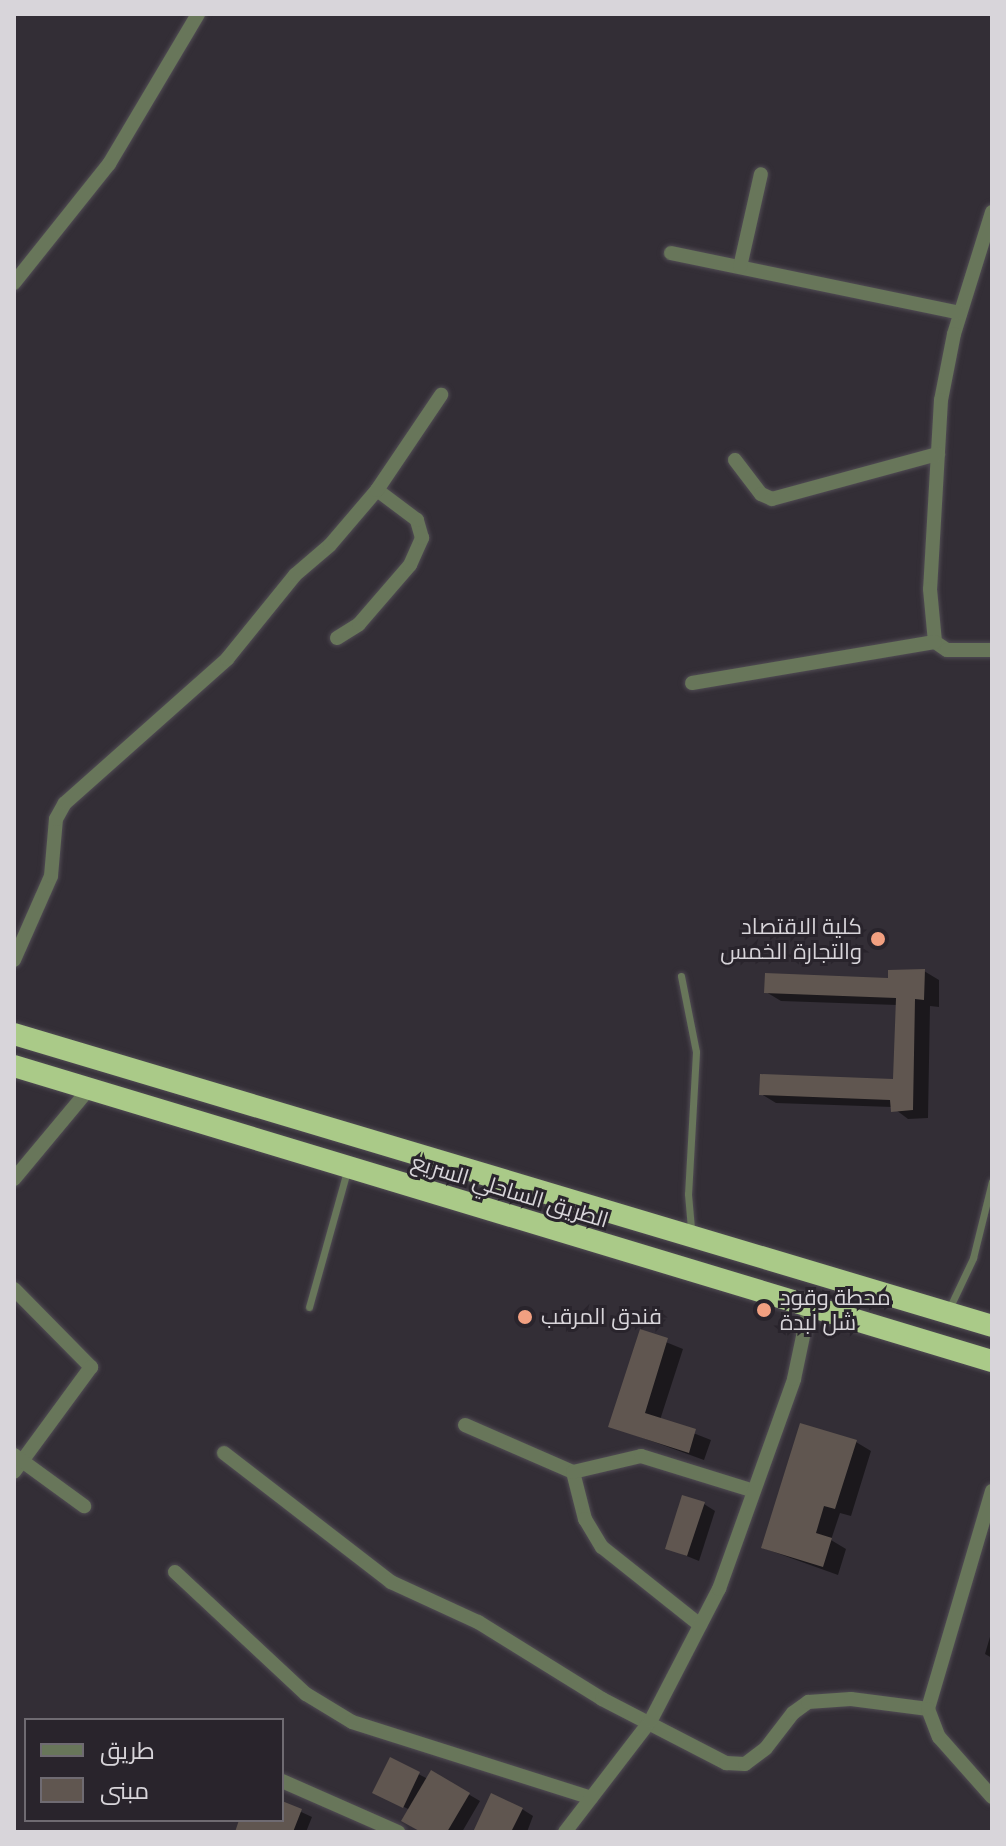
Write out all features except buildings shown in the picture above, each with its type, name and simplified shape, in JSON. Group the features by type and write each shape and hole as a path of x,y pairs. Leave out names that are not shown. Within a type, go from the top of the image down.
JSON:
{"highway":[{"name":"الطريق الساحلي السريع","path":"14,1034 992,1326"},
{"name":"الطريق الساحلي السريع","path":"14,1066 347,1169 992,1361"}],"street":[{"path":"14,283 109,164 198,14"},
{"path":"740,267 761,174"},
{"path":"935,642 930,589 941,400 960,313 992,212"},
{"path":"671,253 960,313"},
{"path":"14,960 51,876 56,819 65,803 227,659 288,583 330,545 377,490 441,395"},
{"path":"735,460 761,494 772,499 938,454"},
{"path":"337,638 359,624 410,565 422,538 417,520 377,490"},
{"path":"692,683 935,642 947,650 992,650"},
{"path":"14,1179 89,1089"},
{"path":"14,1289 91,1367 17,1463 84,1506"},
{"path":"565,1832 651,1720 700,1625 754,1491 794,1379 809,1308"},
{"path":"465,1425 573,1472 641,1456 754,1491"},
{"path":"224,1453 391,1582 478,1622 602,1699 651,1720 726,1763 745,1764 766,1748 808,1702 851,1699 928,1709"},
{"path":"573,1472 585,1519 602,1547 700,1625"},
{"path":"992,1491 928,1709 939,1737 992,1797"},
{"path":"175,1572 306,1694 352,1722 591,1798"},
{"path":"284,1782 398,1832"}],"lane":[{"path":"681,976 696,1052 688,1194 691,1236"},
{"path":"309,1307 347,1169"},
{"path":"948,1313 973,1258 992,1181"}],"place":[{"name":"كلية الاقتصاد والتجارة الخمس","path":"878,939"},
{"name":"محطة وقود شل لبدة","path":"764,1310"},
{"name":"فندق المرقب","path":"525,1317"}]}
